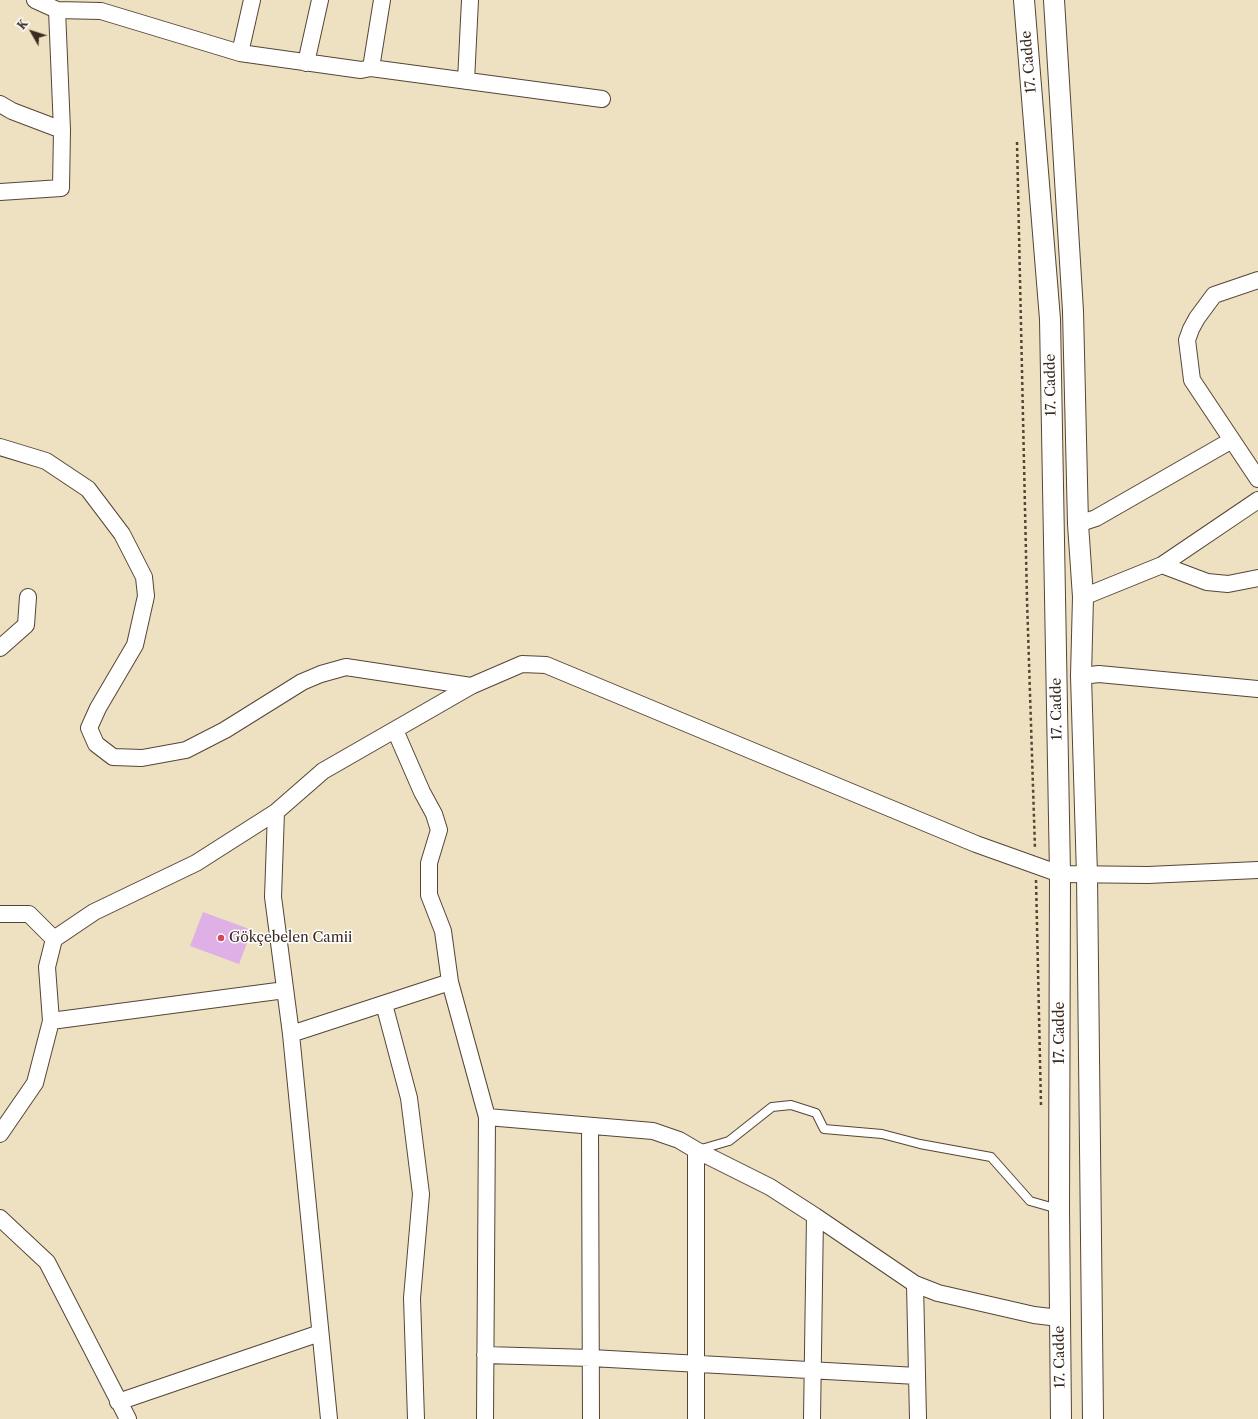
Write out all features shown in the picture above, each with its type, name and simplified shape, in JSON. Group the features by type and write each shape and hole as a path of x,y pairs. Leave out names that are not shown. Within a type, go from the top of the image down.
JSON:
{"street":[{"path":"35,0 57,10 101,11 240,53 361,70 371,68 466,80 602,99"},
{"path":"240,53 252,0"},
{"path":"306,63 320,0"},
{"path":"371,68 382,0"},
{"path":"466,80 470,0"},
{"name":"17. Cadde","path":"1024,0 1050,319 1060,874 1059,1318 1061,1419"},
{"name":"17. Cadde","path":"1054,0 1073,311 1078,524 1083,597 1081,676 1087,875 1093,1419"},
{"path":"0,192 61,188 62,130 57,10"},
{"path":"0,104 12,111 62,130"},
{"path":"1258,280 1214,295 1197,318 1187,340 1192,380 1258,479"},
{"path":"1078,524 1096,518 1232,440"},
{"path":"0,447 46,462 88,489 122,534 144,577 146,596 135,645 98,708 89,728 96,744 113,757 142,758 186,750 225,730 302,682 321,674 346,667 471,686"},
{"path":"1083,597 1162,564 1258,500"},
{"path":"1162,564 1207,582 1228,584 1258,578"},
{"path":"0,648 26,625 28,597"},
{"path":"0,1134 36,1083 51,1021 47,967 54,939 94,912 196,863 276,812 323,771 471,686 522,664 546,665 976,844 1060,874 1148,875 1258,870"},
{"path":"1081,676 1099,674 1258,689"},
{"path":"395,730 434,814 439,830 429,863 429,895 443,931 450,982 487,1117 485,1419"},
{"path":"276,812 273,897 291,1034 329,1419"},
{"path":"0,914 29,914 54,939"},
{"path":"291,1034 450,982"},
{"path":"51,1021 285,990"},
{"path":"384,1004 409,1098 421,1194 412,1298 416,1419"},
{"path":"487,1117 653,1130 679,1140 770,1187 915,1284 938,1293 1034,1315 1059,1318"},
{"path":"590,1126 591,1419"},
{"path":"696,1150 696,1419"},
{"path":"812,1419 815,1216"},
{"path":"0,1218 47,1262 128,1419"},
{"path":"915,1284 918,1419"},
{"path":"118,1402 320,1333"},
{"path":"485,1355 695,1363 917,1376"}],"lane":[{"path":"696,1150 729,1141 772,1107 791,1105 816,1113 824,1129 882,1134 920,1144 991,1157 1030,1201 1059,1210"}],"path":[{"path":"1017,138 1027,600 1039,973 1041,1109"}],"building":[{"name":"Gökçebelen Camii","path":"203,912 252,930 239,964 190,946"}],"place":[{"name":"Gökçebelen Camii","path":"221,938"}]}
